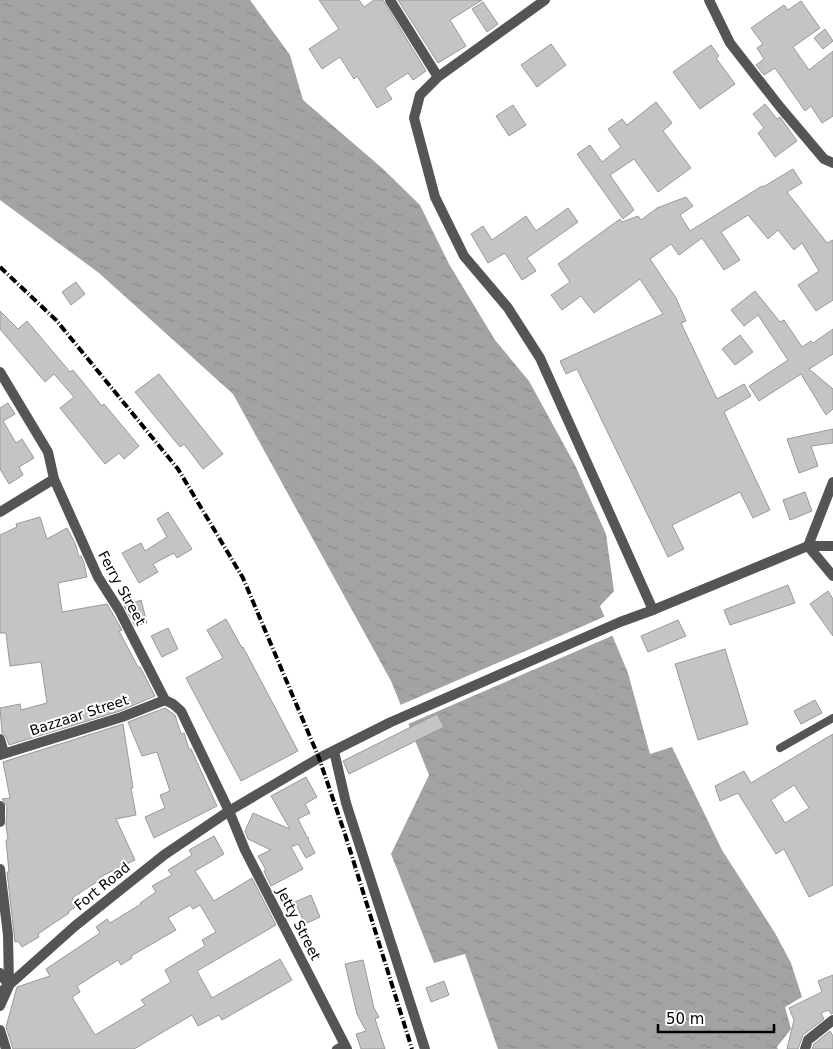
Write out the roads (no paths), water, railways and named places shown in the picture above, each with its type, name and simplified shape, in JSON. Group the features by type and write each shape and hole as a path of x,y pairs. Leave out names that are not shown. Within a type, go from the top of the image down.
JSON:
{"street":[{"path":"390,0 438,76"},
{"path":"545,0 438,76 420,95 414,118 435,197 464,256 508,308 540,358 653,610"},
{"path":"709,0 730,43 824,159 833,163"},
{"name":"Ferry Street","path":"0,372 48,452 54,479 98,577 119,610 165,700 181,711 229,811"},
{"path":"0,512 54,479"},
{"path":"808,546 833,482"},
{"path":"808,546 833,546"},
{"path":"808,546 833,576"},
{"name":"Fort Road","path":"0,992 75,926 164,855 229,811 334,751 391,722 620,622 808,546"},
{"name":"Bazzaar Street","path":"2,754 122,717 165,700"},
{"path":"0,739 2,754"},
{"path":"334,751 346,803 425,1049"},
{"path":"0,806 0,822"},
{"name":"Jetty Street","path":"229,811 245,850 343,1047"},
{"path":"0,869 8,935 9,986 0,1006"},
{"path":"0,973 9,986"},
{"path":"805,1049 808,1040 833,1020"},
{"path":"0,1030 6,1049"}],"lane":[{"path":"780,748 833,718"}],"water":[{"path":"0,0 250,0 290,55 303,100 382,168 420,205 449,264 495,340 529,381 575,465 606,534 614,591 600,606 628,673 650,754 672,747 722,850 775,933 791,963 802,997 785,1007 791,1029 777,1047 778,1049 498,1049 465,954 434,963 391,854 429,775 391,681 233,394 99,273 0,200"}],"railway":[{"path":"0,267 56,320 178,469 243,578 319,758 345,834 412,1049"}]}
